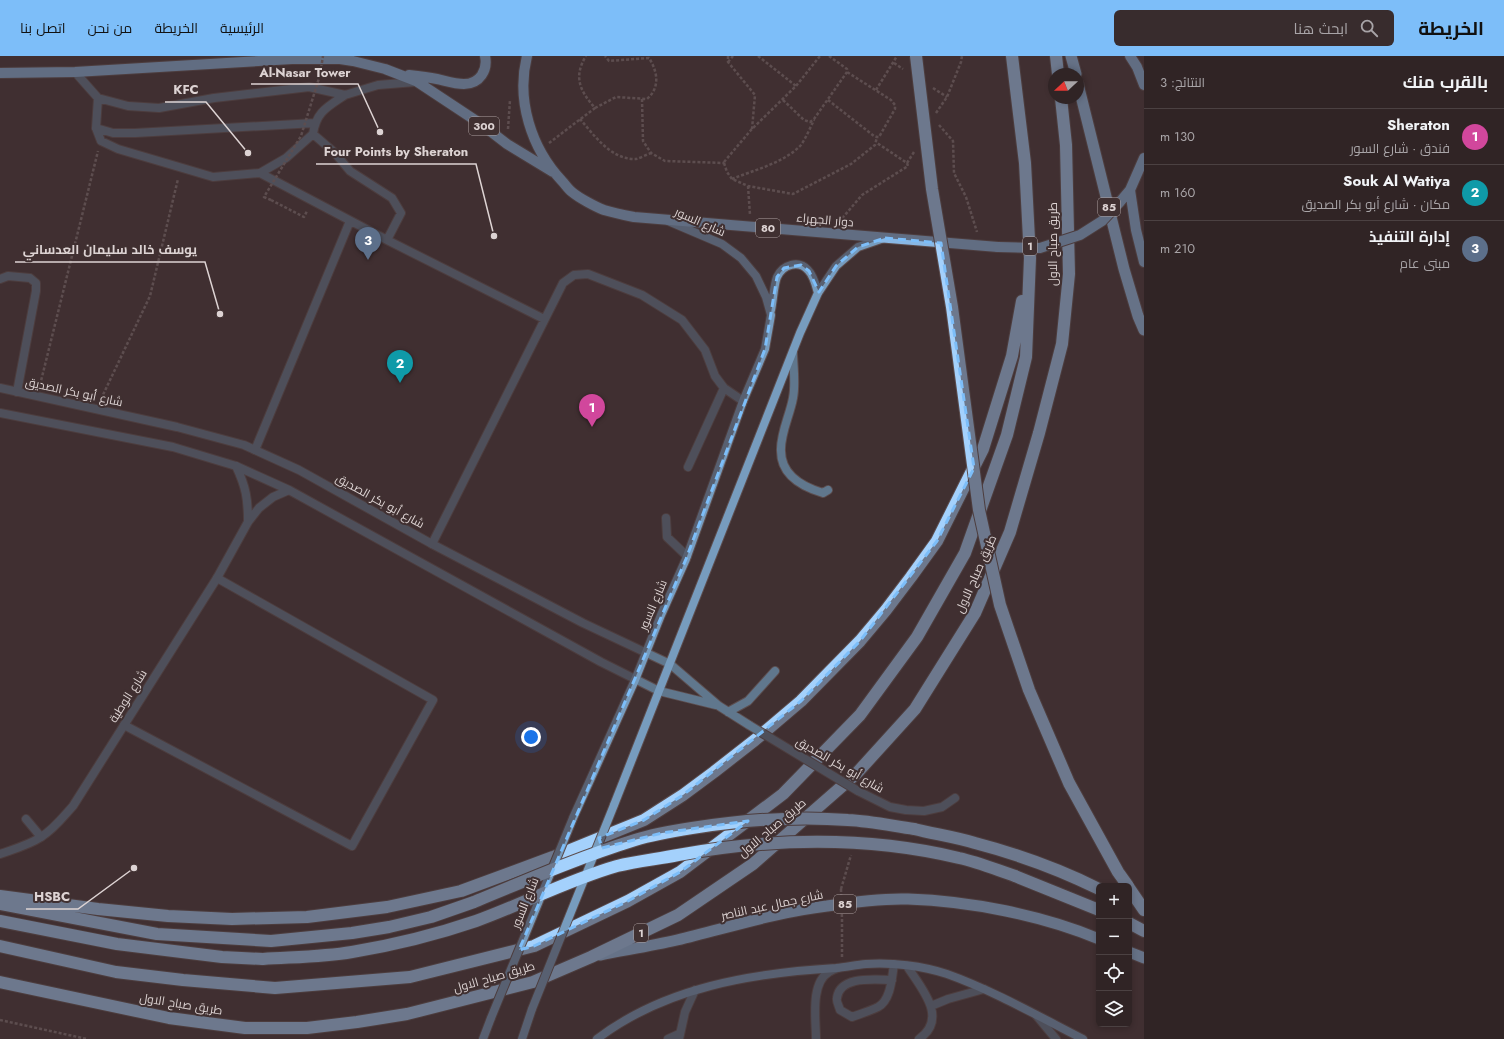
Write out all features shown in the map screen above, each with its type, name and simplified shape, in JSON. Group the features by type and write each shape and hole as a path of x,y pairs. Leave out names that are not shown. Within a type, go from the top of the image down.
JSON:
{"highway":[{"path":"916,56 932,189 952,307 979,510 1000,606 1029,690 1069,782 1125,883"},
{"name":"طريق صباح الاول","path":"0,946 116,972 275,988 410,977 534,946 628,901 680,872 783,794 860,715 917,637 966,553 1007,435 1026,357 1030,258 1025,163 1012,56"},
{"path":"1056,56 1057,68"},
{"path":"1071,56 1074,68"},
{"name":"طريق صباح الاول","path":"0,982 169,1018 245,1028 307,1028 357,1022 407,1014 534,982 591,957 678,915 753,864 856,774 915,709 975,613 1010,532 1040,433 1062,344 1069,274 1066,145 1062,104"},
{"name":"85","path":"1083,104 1124,269 1138,316 1144,330"},
{"path":"0,896 98,909 175,916 232,919 307,918 387,907 461,891 554,857 644,820 683,795 714,772 755,740 800,701 860,642 886,610 937,541 983,449 1012,356 1030,258"},
{"path":"0,904 157,934 271,941 352,933 389,927 431,917 474,902 558,867 609,848 662,833 743,821 802,818 850,820 914,829 973,842 1036,862 1096,888"},
{"path":"0,921 117,944 222,957 263,959 350,953 399,944 478,920 574,880 618,866 698,852 744,846 795,842 850,843 903,847 960,858 1015,876 1063,894 1096,909"},
{"path":"1132,893 1144,910"},
{"name":"شارع جمال عبد الناصر","path":"591,957 676,940 788,913 826,906 875,900 907,899 976,906 1046,921 1084,932 1096,938"},
{"path":"1132,907 1144,914"},
{"path":"1132,925 1144,931"},
{"path":"1132,953 1144,958"}],"main road":[{"path":"399,73 433,78 458,84 471,83 476,81 485,71 485,56"},
{"name":"دوار الجهراء","path":"527,56 524,74 525,105 528,121 539,150 553,172 572,192 603,210 634,217 981,246 1040,248 1080,235 1102,221 1130,190 1144,158"},
{"path":"1130,56 1137,67 1144,85"},
{"name":"300","path":"0,74 75,72 292,59 353,61 399,73 416,82 481,124 507,144 553,172"},
{"path":"1130,190 1136,230 1144,262"},
{"name":"شارع السور","path":"483,1039 573,818 635,680 687,556 743,401 765,349 771,315 766,297 756,276 741,258 722,244 664,220"},
{"path":"522,1039 532,1009 670,664 793,350 818,293 836,266 858,247 885,238"},
{"path":"771,315 777,277 784,268 792,265 801,265 809,271 818,293"},
{"path":"597,1039 634,1015 663,1001 695,990 724,982 754,977 868,964 894,964 946,974 984,990 1083,1039"}],"street":[{"path":"75,72 98,98 128,106 159,108 214,98 309,87 345,95"},
{"path":"98,98 96,128 101,141 118,149 213,176 260,174 286,158 313,134 315,123 324,108 345,95 378,85 416,82"},
{"path":"96,128 113,133 135,133 315,123"},
{"path":"313,134 334,152 350,171 392,198 401,213 387,240"},
{"path":"260,174 544,319"},
{"path":"255,450 350,221"},
{"path":"432,544 563,283 574,275 588,274 642,295 682,320 705,350 715,376 724,388 743,401"},
{"path":"0,279 8,276 30,278 36,282 36,291 17,392"},
{"path":"793,350 793,396 784,431 781,452 786,471 794,479 813,490 823,493 828,490"},
{"name":"شارع أبو بكر الصديق","path":"0,388 177,427 244,445 299,470 432,544 583,623 670,664 728,712 858,791 890,807 924,811 942,807 955,798"},
{"path":"688,467 724,388"},
{"name":"شارع أبو بكر الصديق","path":"0,413 172,447 236,466 289,490 635,680 659,691 719,706"},
{"name":"شارع الوطية","path":"236,466 248,502 248,522"},
{"name":"شارع الوطية","path":"0,854 21,847 41,837 55,826 73,806 216,578 248,522 259,508 273,497 289,490"},
{"path":"666,518 667,537 687,556"},
{"path":"124,725 352,846 433,700 216,578"},
{"path":"728,712 748,701 775,671"},
{"path":"26,819 41,837"},
{"path":"892,980 853,981 844,985 836,999 840,1010 852,1017 880,1006 887,997 892,980 894,964"},
{"path":"907,966 931,1006 933,1013 933,1023 926,1034 919,1039"},
{"path":"816,1039 815,998 820,982 829,972 842,967"},
{"path":"668,1039 679,1037 685,1012 695,990"},
{"path":"931,1006 948,999 984,990"},
{"path":"1036,1015 1056,1039"}],"path":[{"path":"304,217 264,197 300,136 320,75 323,56"},
{"path":"586,56 579,71 580,80 584,95 595,108"},
{"path":"539,150 595,108 616,97 647,100 654,94 656,80 654,66 649,57 610,61 605,56"},
{"path":"728,56 728,62 755,95 752,130"},
{"path":"728,62 733,56"},
{"path":"758,56 796,86"},
{"path":"724,163 752,130 796,86 820,56"},
{"path":"724,163 727,172 732,179 748,186 793,194 851,164 875,145 877,137 895,109 895,105 891,100 847,72 847,69 829,56"},
{"path":"876,90 897,56"},
{"path":"933,119 947,96 962,56"},
{"path":"732,179 786,156 799,146 804,141 814,119 847,72"},
{"path":"642,99 643,141 651,153 664,161 724,163"},
{"path":"783,100 804,120 810,122 814,119"},
{"path":"828,100 877,137"},
{"path":"580,119 602,144 620,156 636,159 651,153"},
{"path":"938,124 953,141 954,173 966,197 981,246"},
{"path":"37,396 101,141"},
{"path":"830,234 862,195 908,166 907,163 876,143"},
{"path":"96,409 150,296 181,167"},
{"path":"748,186 751,227"},
{"path":"841,889 842,967"},
{"path":"0,1020 87,1039"}],"highlighted area":[{"path":"885,238 941,243 974,468 937,541 860,641 801,701 683,795 644,820 599,838 602,848 662,833 748,821 680,872 628,901 534,946 519,950 686,559 765,349 777,277 784,268 801,265 809,271 819,292 836,266 858,247"}],"place":[{"name":"Al-Nasar Tower","path":"380,132"},
{"name":"KFC","path":"248,153"},
{"name":"Four Points by Sheraton","path":"494,236"},
{"name":"إدارة التنفيذ","path":"368,260"},
{"name":"يوسف خالد سليمان العدساني","path":"220,314"},
{"name":"Souk Al Watiya","path":"400,383"},
{"name":"Sheraton","path":"592,427"},
{"name":"HSBC","path":"134,868"}]}
